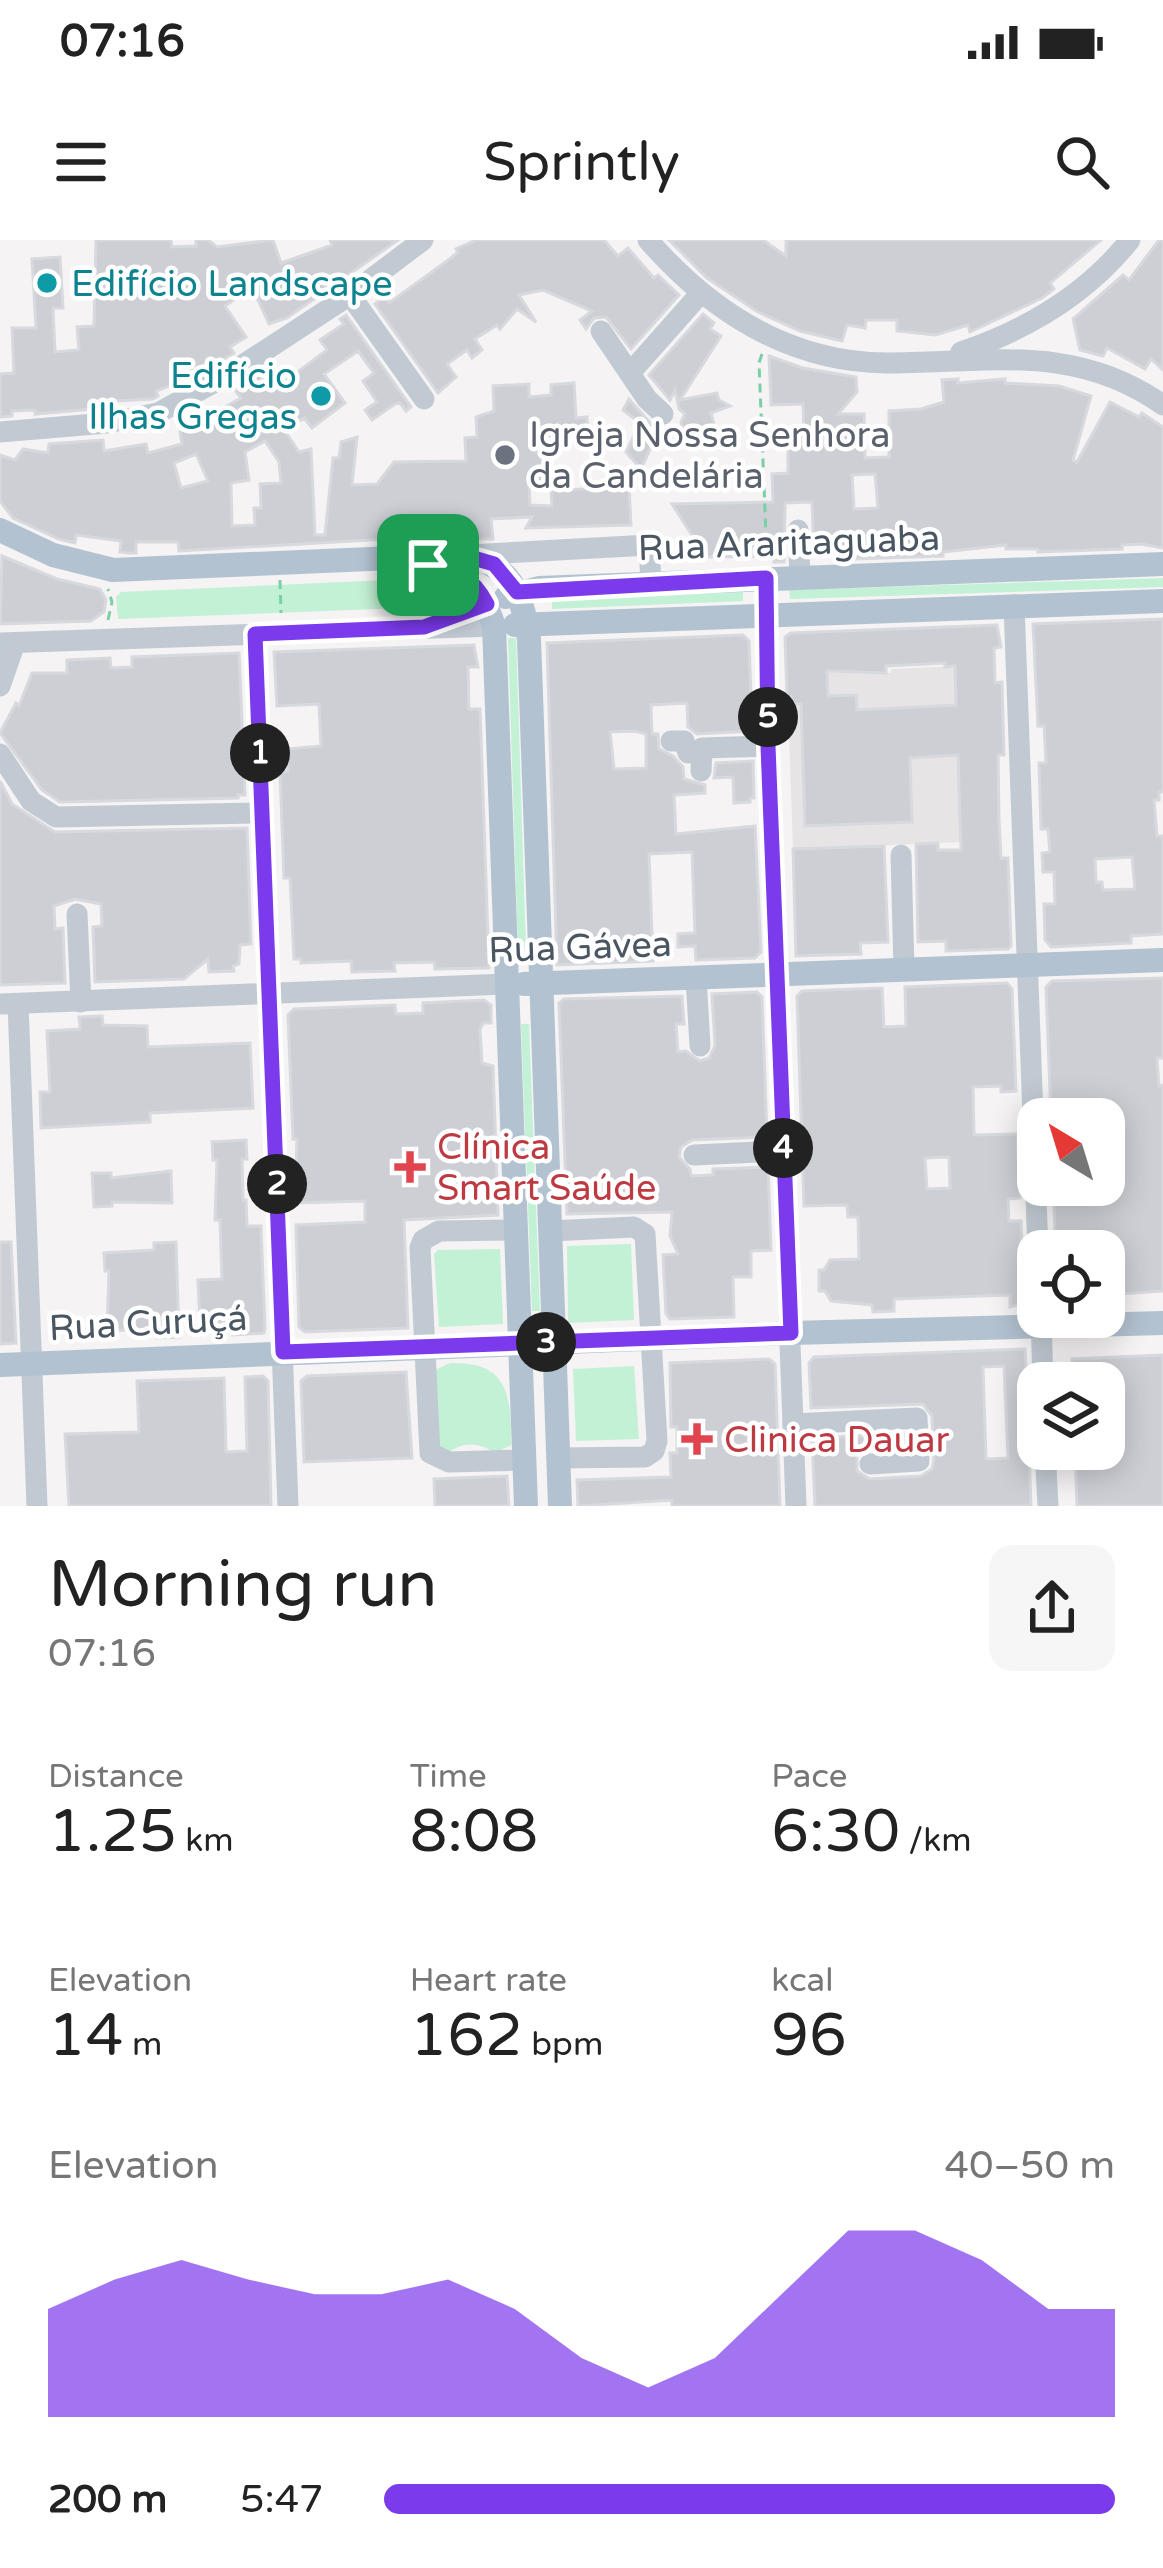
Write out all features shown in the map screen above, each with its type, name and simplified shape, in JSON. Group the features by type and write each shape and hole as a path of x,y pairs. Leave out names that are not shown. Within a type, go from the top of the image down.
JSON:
{"main road":[{"path":"0,530 53,555 113,570 393,567 458,573 478,588 491,615 526,1506"},
{"path":"393,567 463,555 494,564 528,590 560,1506"},
{"name":"Rua Araritaguaba","path":"491,615 528,590 1163,564"},
{"name":"Rua Araritaguaba","path":"491,615 527,624 1163,601"},
{"name":"Rua Gávea","path":"506,984 1163,960"},
{"name":"Rua Curuçá","path":"0,1365 1017,1323"},
{"name":"Rua Curuçá","path":"1125,1323 1163,1323"},
{"path":"465,1345 493,1360 522,1395"}],"street":[{"path":"0,432 107,423 158,413 208,387 350,295 423,240"},
{"path":"648,240 700,294 736,320 770,336 836,357 885,363 1024,359 1090,370 1127,382 1163,405"},
{"path":"943,358 1034,322 1085,286 1130,240"},
{"path":"630,374 700,294"},
{"path":"350,295 424,399"},
{"path":"601,331 663,415"},
{"path":"798,530 800,577"},
{"path":"463,555 650,545 652,583"},
{"path":"528,590 536,550"},
{"path":"766,578 796,1506"},
{"path":"1014,605 1037,1230"},
{"name":"Rua Araritaguaba","path":"8,643 255,634 491,615"},
{"path":"255,634 288,1506"},
{"path":"0,686 8,643"},
{"path":"671,741 684,741 689,754 701,762 702,748 768,746"},
{"path":"0,754 38,808 56,817 262,813"},
{"path":"901,855 904,969"},
{"path":"77,914 81,1002"},
{"path":"696,977 700,1046"},
{"name":"Rua Gávea","path":"9,1004 506,984"},
{"path":"9,1004 37,1506"},
{"path":"694,1156 783,1150"},
{"path":"516,1230 439,1231 423,1240 424,1347 428,1447 433,1457 449,1462 524,1460"},
{"path":"550,1231 642,1230 657,1441 654,1450 638,1457 559,1458"},
{"path":"793,1424 917,1418 918,1462 870,1464"},
{"path":"1047,1470 1048,1506"}],"path":[{"path":"766,578 759,363 770,336"},
{"path":"393,567 419,621"},
{"path":"280,579 281,619"},
{"path":"105,625 112,608 107,587"}],"shaded area":[{"path":"955,666 961,842 793,849 787,673 891,673 891,669"}],"green space":[{"path":"1163,578 1163,587 790,599 789,590"},
{"path":"411,579 445,585 460,596 454,606 118,619 116,597 121,592"},
{"path":"743,592 743,601 552,609 552,600"},
{"path":"508,638 516,638 526,950 518,950"},
{"path":"521,1024 529,1024 540,1311 532,1311"},
{"path":"631,1244 634,1320 568,1323 567,1246"},
{"path":"500,1249 503,1324 439,1327 434,1254 438,1250"},
{"path":"450,1363 470,1364 496,1375 508,1397 511,1445 495,1453 470,1445 446,1455 437,1450 433,1371"},
{"path":"634,1366 639,1439 576,1441 573,1369"}],"building":[{"path":"96,240 171,240 172,247 208,240 217,247 273,240 281,263 332,245 330,240 398,240 287,318 269,324 252,287 225,306 246,337 230,347 234,353 156,391 158,396 153,399 35,414 35,410 12,411 12,416 0,417 0,374 14,373 12,328 36,328 32,259 60,257 63,308 53,308 55,352 79,350 77,327 94,326"},
{"path":"476,240 604,240 618,256 628,248 654,278 658,275 679,295 631,349 606,317 594,318 586,329 580,320 592,311 543,290 519,295 536,322 517,309 500,329 497,325 475,339 482,350 472,358 467,350 447,364 456,377 438,393 375,304 384,297 389,303 451,258 456,249"},
{"path":"669,240 763,240 786,256 786,240 1101,240 1050,283 1054,289 1042,298 970,332 968,325 935,335 897,331 897,320 866,320 865,328 847,325 842,341 800,331 758,312 707,278"},
{"path":"1163,240 1163,370 1151,359 1145,369 1107,348 1103,356 1080,350 1073,319 1123,275 1129,280"},
{"path":"703,314 714,323 710,329 721,336 680,400 717,393 730,406 711,413 717,436 706,439 684,434 685,414 679,409 675,390 670,400 649,375"},
{"path":"346,315 411,407 406,411 395,404 372,420 365,410 377,402 363,381 374,373 358,351 324,374 345,403 312,428 304,418 285,431 299,452 311,449 315,535 325,535 333,458 339,458 341,442 357,437 352,485 377,484 394,462 466,461 465,438 477,437 476,417 494,411 493,386 529,384 529,397 551,395 551,385 574,383 576,418 587,417 588,434 541,436 543,483 529,484 530,505 552,506 551,490 629,488 631,525 526,528 532,517 491,519 493,539 387,539 179,551 178,542 136,542 136,553 128,553 120,552 121,541 76,535 75,543 59,539 13,518 0,501 0,455 15,460 23,449 48,453 49,444 103,440 104,451 146,444 148,453 182,444 180,432 241,398 235,390 259,374 272,391 327,350 320,340 344,324 340,319","holes":["265,441 279,462 281,483 260,484 261,508 254,508 255,525 232,526 231,483 249,480 245,452","196,454 208,481 181,488 174,463"]},
{"path":"769,356 803,368 856,377 857,392 838,414 864,414 865,458 889,457 889,411 944,402 942,380 1005,379 1005,383 1059,386 1091,396 1073,460 1077,462 1110,402 1139,417 1142,413 1163,427 1163,548 1141,544 1038,552 1006,549 1006,545 943,552 943,556 852,559 845,554 814,554 812,502 785,503 784,562 774,562 774,556 706,557 672,504 773,502 772,474 788,473 788,439 804,432 803,404 771,405","holes":["875,474 878,508 854,509 852,475"]},
{"path":"629,399 658,432 641,469 626,452 640,423 623,410"},
{"path":"2,556 57,579 100,589 106,600 104,612 91,621 0,624"},
{"path":"1163,619 1163,792 1154,800 1157,836 1163,836 1163,934 1131,936 1131,943 1051,947 1045,940 1044,904 1055,904 1054,872 1043,872 1042,853 1050,852 1048,829 1041,829 1039,763 1046,763 1044,726 1038,726 1033,624","holes":["1132,857 1135,889 1103,890 1102,882 1096,882 1095,859"]},
{"path":"997,625 1001,647 994,648 995,683 1002,682 1004,755 998,755 999,819 1001,858 1008,858 1008,949 946,951 946,941 918,942 916,844 938,843 938,850 961,850 958,755 910,758 912,822 805,826 801,704 791,704 787,697 785,637 791,633","holes":["945,663 945,667 955,666 956,705 857,710 856,695 828,696 827,671 886,673 886,666"]},
{"path":"743,635 749,641 752,731 697,734 688,727 687,703 651,705 652,734 658,734 659,749 683,767 684,779 705,785 705,793 674,795 676,834 755,826 761,952 755,958 696,960 695,946 678,947 678,934 695,933 692,852 649,854 653,961 557,965 547,643","holes":["610,732 646,734 646,768 614,769"]},
{"path":"474,645 478,667 468,667 469,709 480,709 489,968 435,969 434,962 394,963 395,971 352,972 351,961 301,963 294,959 290,878 284,878 280,773 288,771 287,749 321,746 319,704 277,706 274,652"},
{"path":"239,653 245,795 238,798 60,802 42,790 0,733 16,703 19,706 32,673 67,673 67,660 110,658 111,668 132,667 132,657"},
{"path":"753,761 754,798 734,803 733,777 714,778 716,763"},
{"path":"0,781 12,804 55,832 247,828 251,944 240,945 234,971 209,972 208,959 184,979 95,982 93,927 102,926 101,904 75,899 54,906 55,929 63,928 65,983 0,985"},
{"path":"884,846 888,942 860,943 861,954 796,956 793,849"},
{"path":"1163,978 1163,1058 1157,1058 1159,1086 1163,1085 1163,1291 1125,1294 1125,1230 1055,1230 1054,1206 1125,1206 1125,1098 1050,1098 1046,987 1052,981"},
{"path":"1007,983 1012,989 1016,1091 973,1087 974,1135 1017,1134 1017,1198 1008,1199 1009,1221 1021,1221 1017,1305 1010,1307 1010,1295 894,1299 894,1311 873,1312 872,1305 831,1301 825,1291 819,1291 819,1270 830,1260 859,1259 858,1217 848,1217 847,1205 804,1206 797,996 802,991 882,988 884,1027 906,1026 905,987","holes":["949,1157 950,1188 927,1189 925,1158"]},
{"path":"757,992 762,997 767,1137 692,1140 681,1147 679,1157 691,1176 713,1175 713,1169 768,1167 771,1250 751,1251 751,1277 733,1277 734,1317 670,1319 663,1255 678,1254 670,1236 672,1212 567,1214 559,1003 564,999 682,996 684,1024 676,1024 678,1052 686,1051 700,1061 709,1058 715,1046 712,994"},
{"path":"484,1000 491,1005 491,1023 483,1023 480,1030 482,1063 493,1066 498,1215 404,1220 408,1328 305,1332 299,1327 296,1225 365,1222 365,1201 295,1203 297,1139 293,1139 288,1015 294,1009 395,1005 396,1014 423,1013 423,1003"},
{"path":"102,1016 103,1025 147,1026 148,1047 250,1043 253,1108 150,1113 150,1122 41,1128 40,1092 50,1092 47,1031 80,1029 79,1017"},
{"path":"246,1140 243,1200 247,1226 261,1226 265,1329 264,1333 233,1335 233,1326 223,1326 223,1322 200,1323 198,1280 222,1279 220,1220 215,1220 217,1160 213,1160 212,1142"},
{"path":"171,1171 172,1203 112,1202 112,1206 94,1207 92,1173 111,1173 111,1178"},
{"path":"0,1242 11,1242 16,1343 0,1344"},
{"path":"176,1242 179,1337 157,1338 157,1329 107,1331 109,1271 105,1271 104,1253 154,1250 154,1243"},
{"path":"1025,1349 1025,1362 1017,1362 1017,1470 1030,1470 1031,1506 815,1506 812,1438 903,1434 903,1447 868,1449 857,1456 857,1471 870,1479 921,1476 932,1469 934,1460 932,1416 923,1404 811,1408 809,1363 814,1357","holes":["1004,1366 1008,1458 986,1459 983,1367"]},
{"path":"1163,1355 1163,1506 1077,1506 1076,1470 1125,1470 1125,1362 1072,1359"},
{"path":"769,1359 775,1364 780,1506 672,1506 672,1500 578,1506 577,1480 671,1477 670,1453 677,1453 677,1427 671,1427 670,1363"},
{"path":"406,1372 412,1458 304,1462 301,1381 307,1376"},
{"path":"263,1376 268,1381 271,1506 69,1506 65,1434 139,1432 137,1381 224,1378 226,1452 247,1451 245,1377"},
{"path":"507,1476 509,1506 435,1506 434,1479"}],"place":[{"name":"Edifício Landscape","path":"47,283"},
{"name":"Edifício Ilhas Gregas","path":"321,396"},
{"name":"Igreja Nossa Senhora da Candelária","path":"505,455"},
{"name":"Clínica Smart Saúde","path":"410,1167"},
{"name":"Clinica Dauar","path":"697,1439"}],"route":[{"path":"463,555 487,560 517,592 766,578 791,1333 283,1352 255,634 424,627 487,604 469,580 428,565 403,560 463,555"}]}
